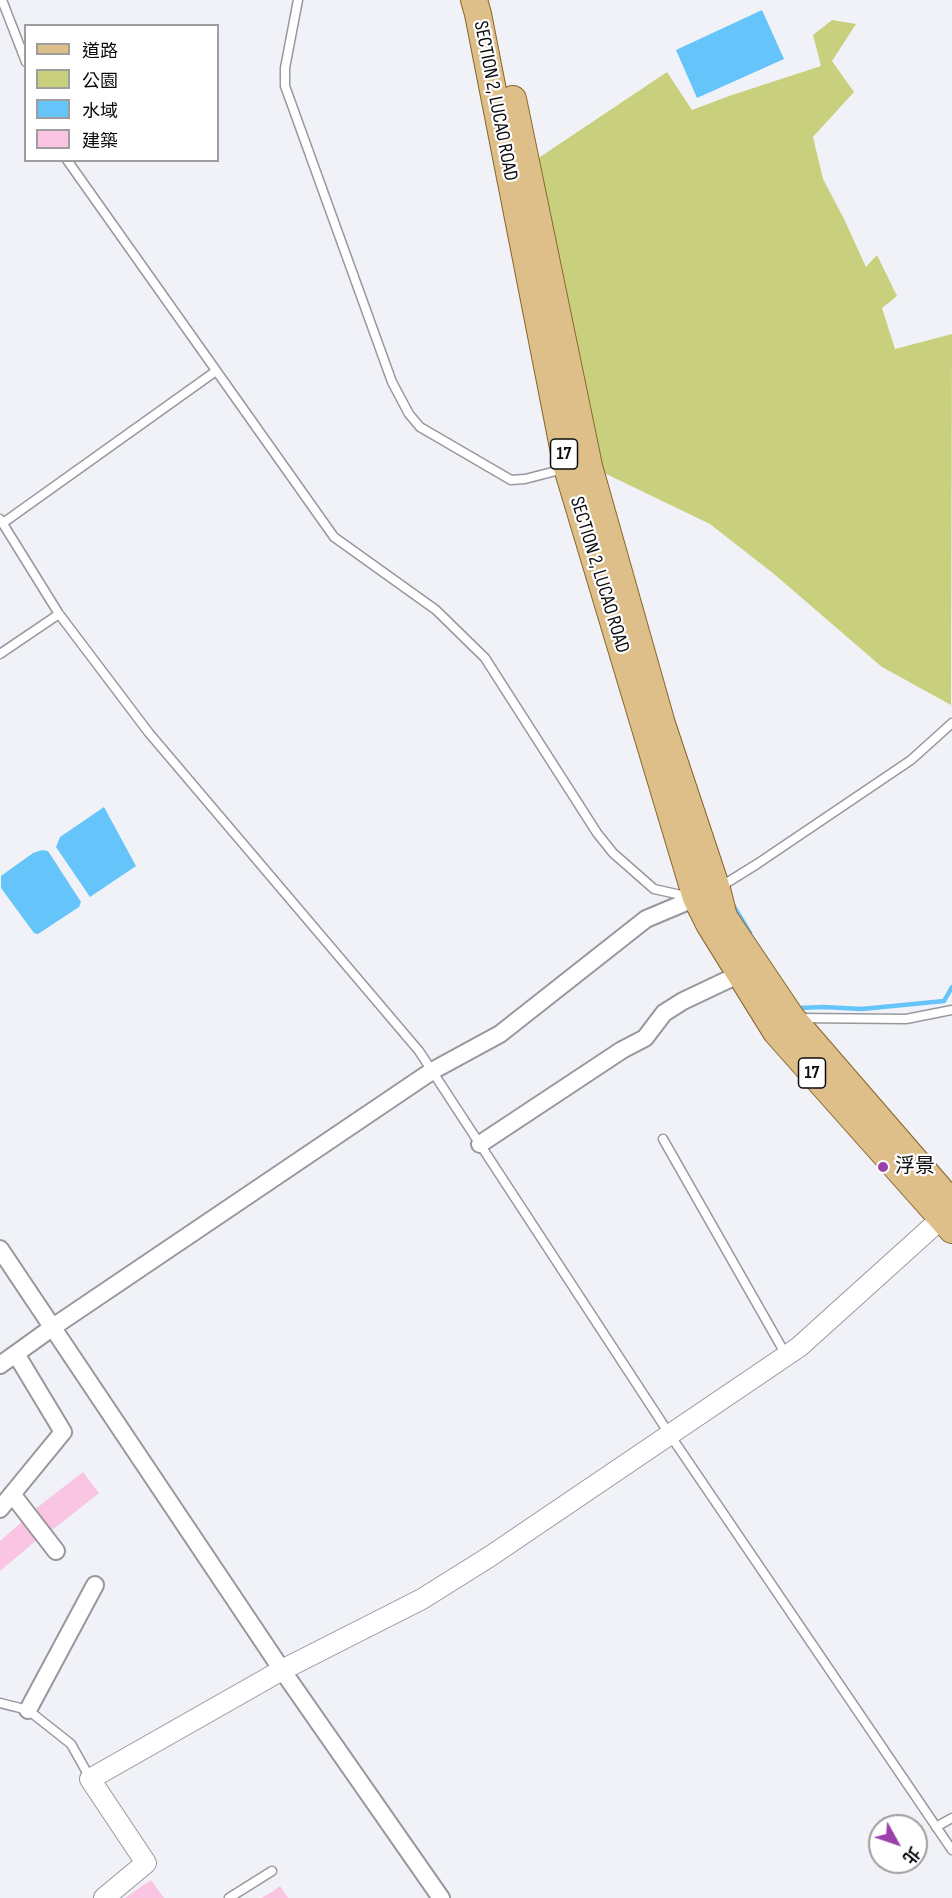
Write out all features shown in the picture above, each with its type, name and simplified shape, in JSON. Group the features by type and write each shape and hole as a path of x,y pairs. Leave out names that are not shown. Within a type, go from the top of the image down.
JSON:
{"main road":[{"name":"SECTION 2, LUCAO ROAD","path":"474,0 567,468 706,893"},
{"name":"SECTION 2, LUCAO ROAD","path":"492,0 589,466 662,724 706,893"},
{"name":"17","path":"706,893 709,924 740,974 949,1215"},
{"name":"17","path":"706,893 724,917 784,1025"}],"street":[{"path":"0,1365 432,1071 500,1034 646,919 706,893"},
{"path":"480,1144 622,1050 645,1038 664,1013 683,1001 740,974"},
{"path":"104,1898 146,1863 90,1779 282,1670 422,1599 489,1557 799,1347 949,1215"},
{"path":"0,1249 282,1670 441,1898"},
{"path":"0,1509 63,1432 16,1354"},
{"path":"12,1494 56,1551"},
{"path":"28,1710 95,1585"}],"lane":[{"path":"2,0 24,57"},
{"path":"298,0 285,68 285,86 392,382 409,414 420,427 512,480 567,468"},
{"path":"68,162 334,537 436,610 485,658 597,833 613,853 654,889 706,893 757,864 911,760 952,723"},
{"path":"216,370 1,521 59,614 149,733 420,1052 670,1435 952,1850"},
{"path":"0,654 59,614"},
{"path":"784,1025 906,1019 952,1010"},
{"path":"663,1139 786,1355"},
{"path":"0,1703 28,1710 71,1744 90,1779"},
{"path":"936,1827 952,1818"},
{"path":"229,1898 272,1871"}],"green space":[{"path":"832,20 856,24 832,61 854,92 813,137 823,179 866,267 877,255 897,296 882,308 895,349 952,334 951,705 882,667 774,574 710,524 600,471 537,159 667,72 692,110 821,66 813,35"}],"water":[{"path":"762,10 784,59 697,98 676,50"},
{"path":"104,807 136,866 90,897 56,847 60,837"},
{"path":"48,851 81,902 79,907 38,934 34,933 1,888 1,876 33,853"}],"building":[{"path":"83,1472 99,1493 51,1531 34,1510"},
{"path":"23,1521 38,1539 0,1571 0,1541"},
{"path":"151,1880 164,1898 125,1898 142,1886"},
{"path":"280,1886 288,1898 261,1898 272,1892"}],"waterway":[{"path":"733,905 750,933"},
{"path":"797,1006 798,1008 862,1009 944,1001 952,987"}],"place":[{"name":"浮景","path":"883,1167"}]}
